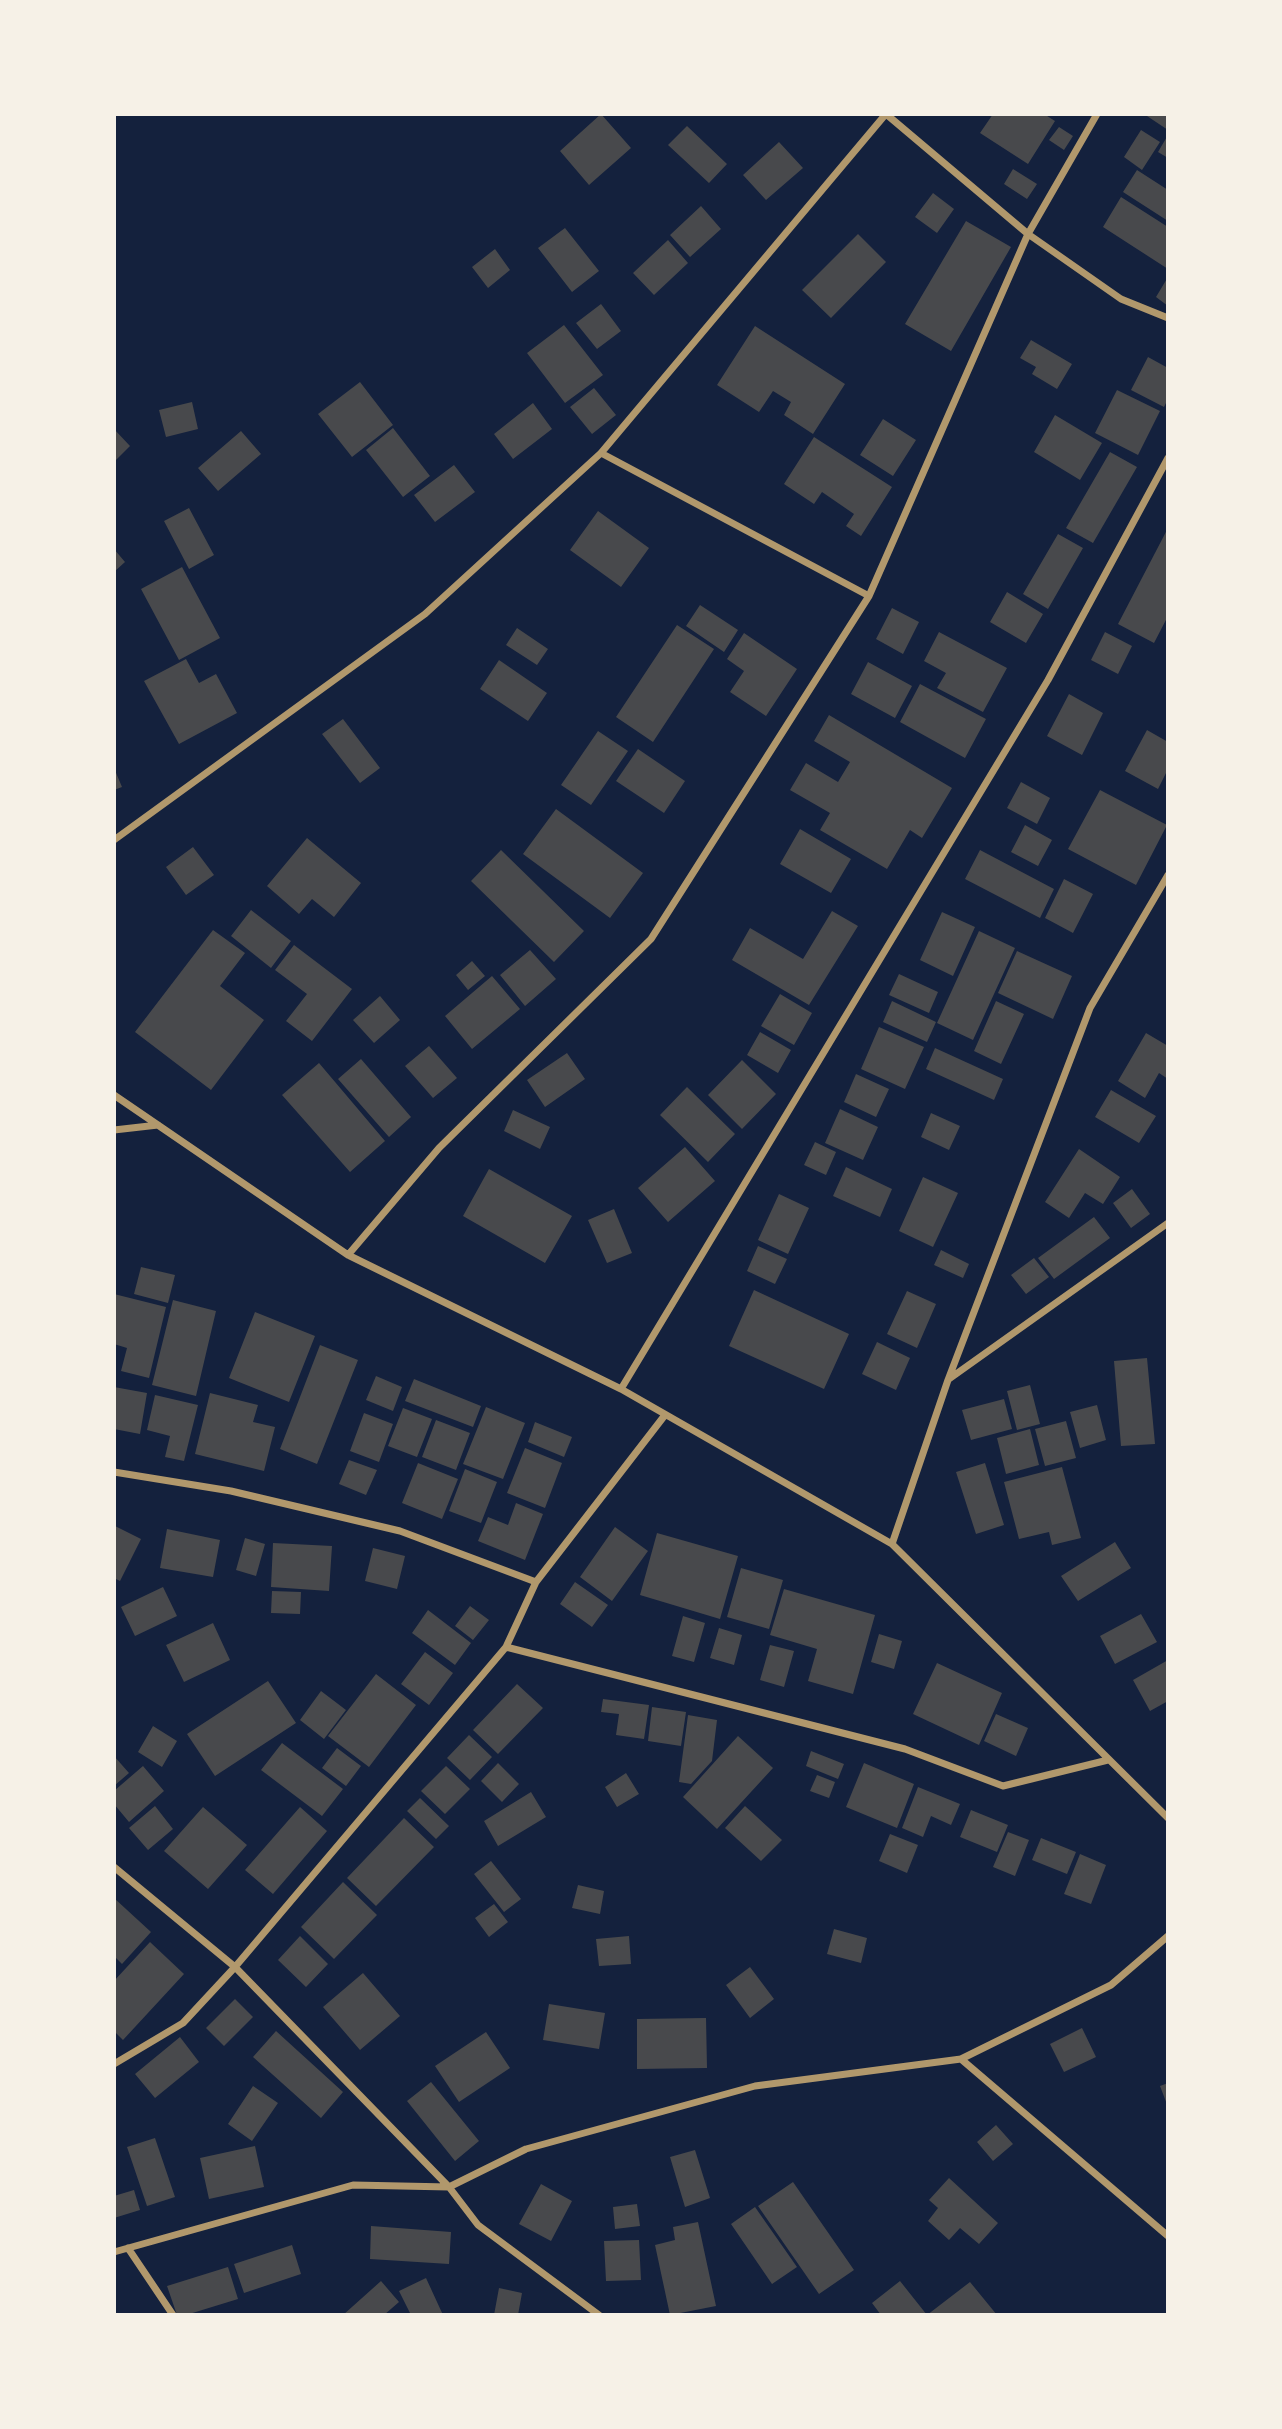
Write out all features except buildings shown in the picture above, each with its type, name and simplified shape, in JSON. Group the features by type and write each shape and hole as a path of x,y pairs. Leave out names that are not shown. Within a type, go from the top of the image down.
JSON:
{"street":[{"path":"114,840 425,614 601,453 884,114 1028,234 1121,299 1168,318"},
{"path":"348,1255 439,1148 651,939 869,596 1028,234 1097,114"},
{"path":"601,453 869,596"},
{"path":"621,1389 1048,680 1168,458"},
{"path":"892,1544 948,1380 1090,1008 1168,876"},
{"path":"114,1095 348,1255 621,1389 892,1544 1168,1818"},
{"path":"114,1130 158,1125"},
{"path":"948,1380 1168,1223"},
{"path":"114,2064 183,2023 235,1967 506,1647 537,1582 665,1415"},
{"path":"114,1472 230,1491 400,1531 537,1582"},
{"path":"506,1647 905,1749 1003,1786 1108,1760"},
{"path":"114,1867 235,1967 449,2188 478,2225 599,2315"},
{"path":"114,2252 353,2185 449,2188 526,2149 755,2086 961,2059 1111,1985 1168,1936"},
{"path":"961,2059 1168,2236"},
{"path":"128,2248 173,2315"}]}
